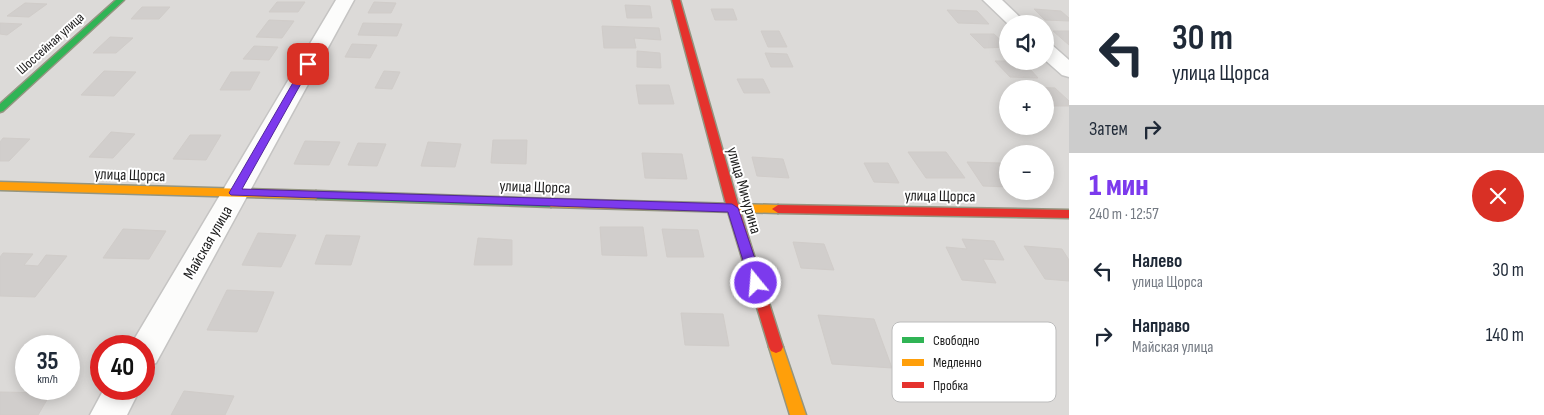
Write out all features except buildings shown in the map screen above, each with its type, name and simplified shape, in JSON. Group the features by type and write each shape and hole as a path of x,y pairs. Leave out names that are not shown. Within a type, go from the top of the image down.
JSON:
{"street":[{"name":"Шоссейная улица","path":"0,109 120,0"},
{"name":"Майская улица","path":"154,335 344,0"},
{"name":"улица Мичурина","path":"676,0 732,208 798,415"},
{"path":"992,0 1008,15"},
{"path":"1054,57 1069,71"},
{"name":"улица Щорса","path":"0,186 732,208 1069,214"},
{"path":"108,415 117,400"}],"shaded area":[{"path":"0,0 1069,0 1069,415 0,415"}],"traffic: fast":[{"path":"0,109 120,0"},
{"path":"316,195 551,203"}],"traffic: slow":[{"path":"0,186 316,195"},
{"path":"551,203 778,209"},
{"path":"776,347 798,415"}],"traffic: jam":[{"path":"676,0 733,208 776,347"},
{"path":"778,209 1069,214"}],"route":[{"path":"308,64 235,193 732,208 756,283"}]}
